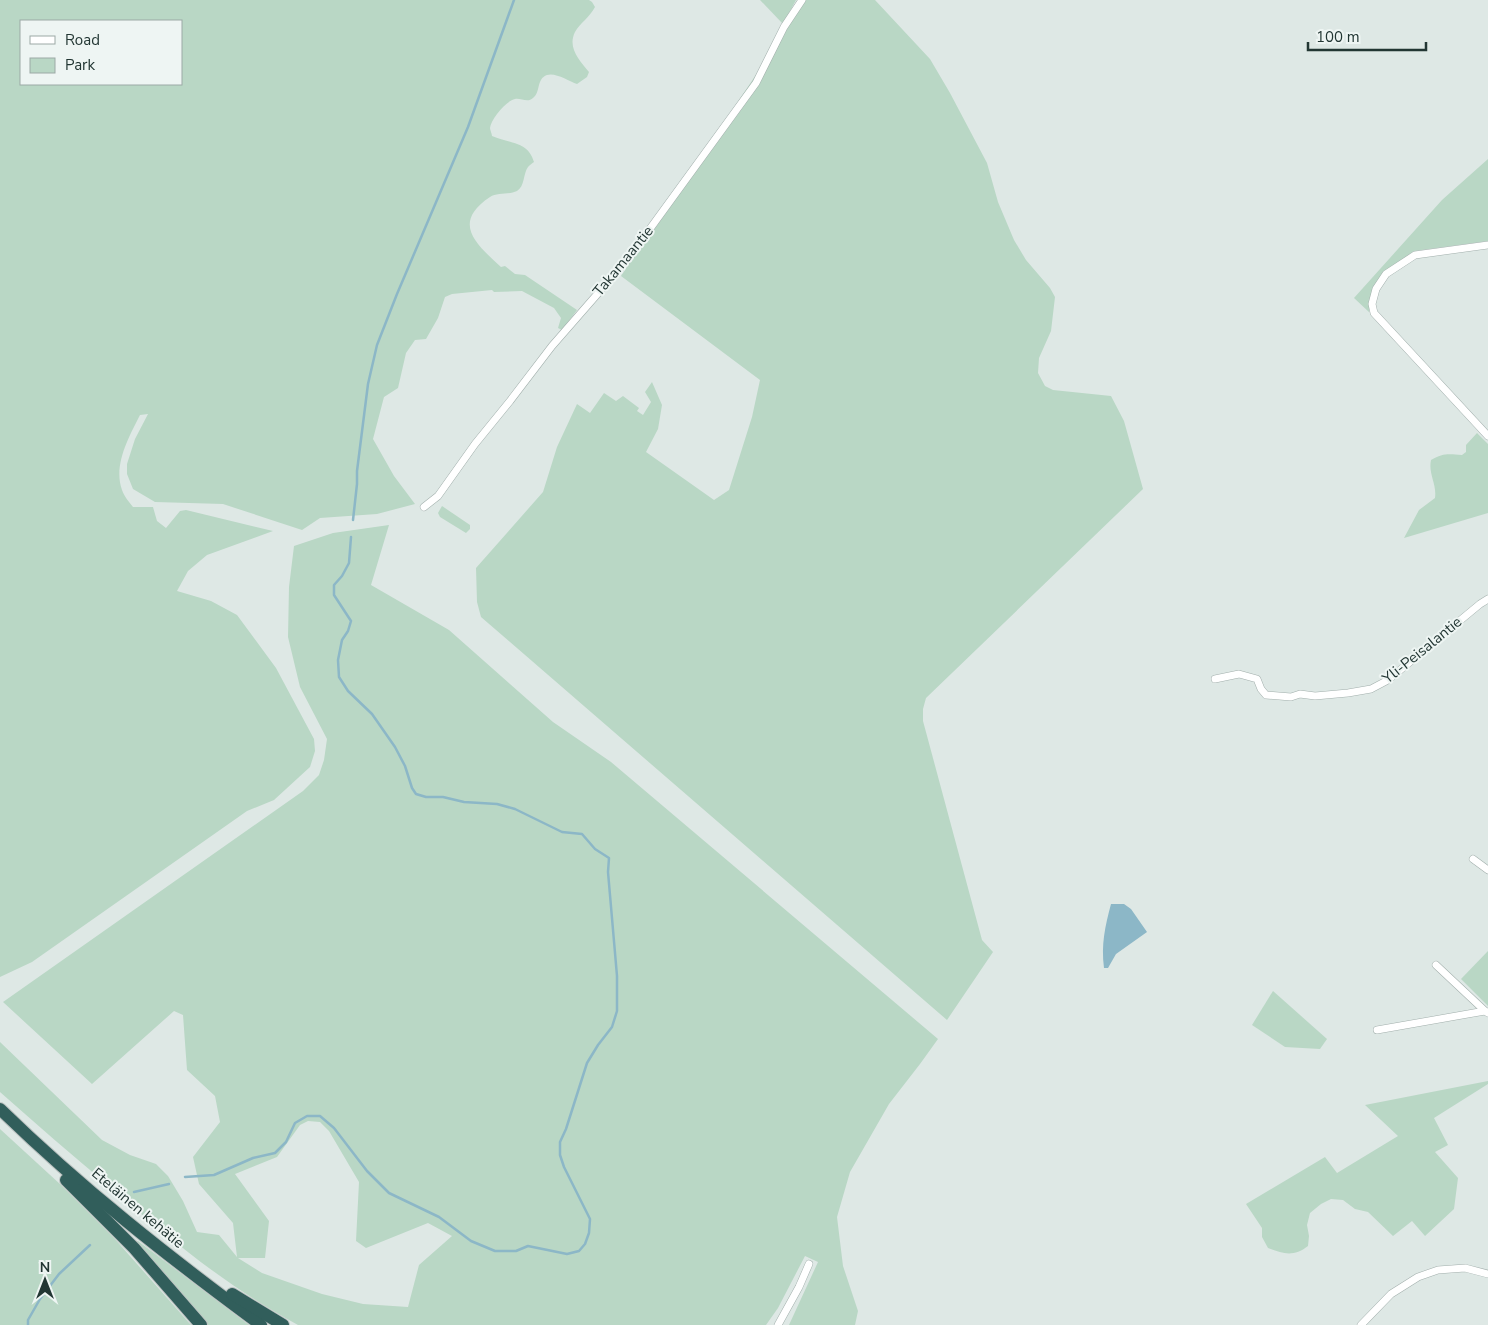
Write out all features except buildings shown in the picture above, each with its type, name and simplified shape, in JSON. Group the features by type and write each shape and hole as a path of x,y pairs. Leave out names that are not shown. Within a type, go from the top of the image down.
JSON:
{"highway":[{"name":"Eteläinen kehätie","path":"1,1110 144,1236 261,1325"},
{"path":"1,1110 45,1159 129,1242 201,1325"},
{"path":"144,1236 226,1290 284,1325"}],"street":[{"name":"Takamaantie","path":"424,507 438,496 475,444 510,402 552,346 628,259 756,82 784,27 802,0"},
{"path":"1488,245 1415,255 1386,274 1376,289 1372,304 1374,313 1488,436"},
{"name":"Yli-Peisalantie","path":"1215,679 1239,674 1258,679 1261,690 1266,695 1291,697 1300,694 1315,696 1371,690 1388,680 1488,599"},
{"path":"1473,858 1488,870"},
{"path":"1436,965 1487,1012"},
{"path":"1377,1030 1487,1012"},
{"path":"778,1325 809,1264"},
{"path":"1361,1325 1390,1294 1418,1277 1438,1270 1464,1268 1488,1274"}],"green space":[{"path":"0,0 589,0 595,7 575,32 573,38 576,54 589,72 587,77 577,84 558,76 547,75 541,79 533,98 511,100 500,111 491,124 492,136 523,147 531,155 534,162 526,170 520,189 490,197 478,207 472,216 470,225 476,242 501,267 505,266 515,274 525,275 577,310 562,330 558,328 561,318 554,308 522,291 494,292 492,290 452,294 445,297 438,318 426,339 415,340 406,353 398,388 384,397 373,439 394,476 415,504 377,514 320,518 302,530 223,504 155,502 133,489 127,474 127,464 135,439 148,414 140,415 131,432 119,471 122,490 133,507 153,507 157,521 166,528 180,511 186,510 273,531 207,555 188,571 177,591 211,601 237,615 276,668 314,739 315,751 310,767 274,800 247,811 32,962 0,977"},
{"path":"760,0 796,0 783,24"},
{"path":"806,0 875,0 930,59 987,163 998,202 1014,240 1026,260 1050,288 1055,297 1051,331 1039,358 1038,373 1045,386 1053,390 1111,396 1124,421 1143,489 926,698 923,709 923,721 982,940 993,952 947,1020 481,617 477,602 476,568 543,492 557,447 577,404 590,413 604,393 616,401 623,396 639,408 637,411 643,415 651,402 645,392 652,382 662,405 658,429 646,452 714,500 729,490 752,417 760,380 621,276"},
{"path":"1488,159 1488,241 1414,251 1384,273 1369,305 1369,312 1354,298 1442,200"},
{"path":"1477,433 1488,444 1488,513 1404,538 1419,510 1435,498 1430,465 1431,460 1446,454 1462,455 1466,452 1466,445"},
{"path":"442,506 470,525 470,529 466,533 440,517 438,513"},
{"path":"389,525 371,585 449,630 553,722 611,762 938,1039 889,1104 850,1172 837,1217 843,1266 858,1311 855,1325 789,1325 818,1262 805,1256 778,1308 766,1325 298,1325 272,1311 200,1261 0,1092 0,1042 102,1140 130,1155 156,1164 168,1176 183,1201 197,1232 219,1235 237,1257 233,1223 199,1184 193,1157 220,1122 215,1096 187,1070 183,1015 174,1011 92,1084 3,1002 303,791 319,775 324,760 327,739 300,687 288,637 289,587 294,546 333,533","holes":["308,1121 320,1122 329,1131 359,1182 356,1241 366,1248 428,1223 452,1236 419,1265 408,1307 363,1304 322,1294 262,1273 238,1258 265,1258 269,1221 235,1174 277,1157 300,1125"]},
{"path":"1488,951 1488,1006 1461,979"},
{"path":"1273,991 1327,1039 1320,1049 1285,1047 1252,1025"},
{"path":"1488,1081 1488,1084 1434,1118 1448,1145 1435,1152 1458,1178 1454,1209 1425,1236 1412,1221 1393,1236 1368,1212 1355,1209 1343,1200 1331,1199 1310,1213 1307,1225 1308,1246 1293,1253 1279,1252 1268,1248 1262,1237 1262,1228 1246,1204 1325,1157 1337,1173 1398,1136 1365,1105"},
{"path":"0,1129 61,1185 114,1238 191,1325 0,1325"},
{"path":"138,1241 249,1325 208,1325 135,1243"}],"water":[{"path":"1111,904 1124,904 1131,909 1147,932 1116,954 1108,968 1104,968 1104,936"}],"waterway":[{"path":"353,520 368,384 377,345 468,127 514,0"},
{"path":"185,1177 214,1175 253,1158 275,1153 286,1142 295,1123 307,1116 320,1116 334,1128 367,1171 389,1193 439,1217 471,1241 495,1251 516,1251 528,1246 567,1254 579,1251 585,1244 589,1233 590,1219 564,1167 560,1155 560,1142 587,1063 612,1027 617,1011 617,976 608,872 609,858 595,849 582,834 562,832 515,809 497,804 464,802 416,794 395,747 372,714 348,691 339,677 338,660 342,640 348,631 351,621 334,595 334,585 342,576 349,563 351,537"},
{"path":"134,1192 169,1184"},
{"path":"28,1325 28,1320 40,1299 59,1274 90,1245"}]}
